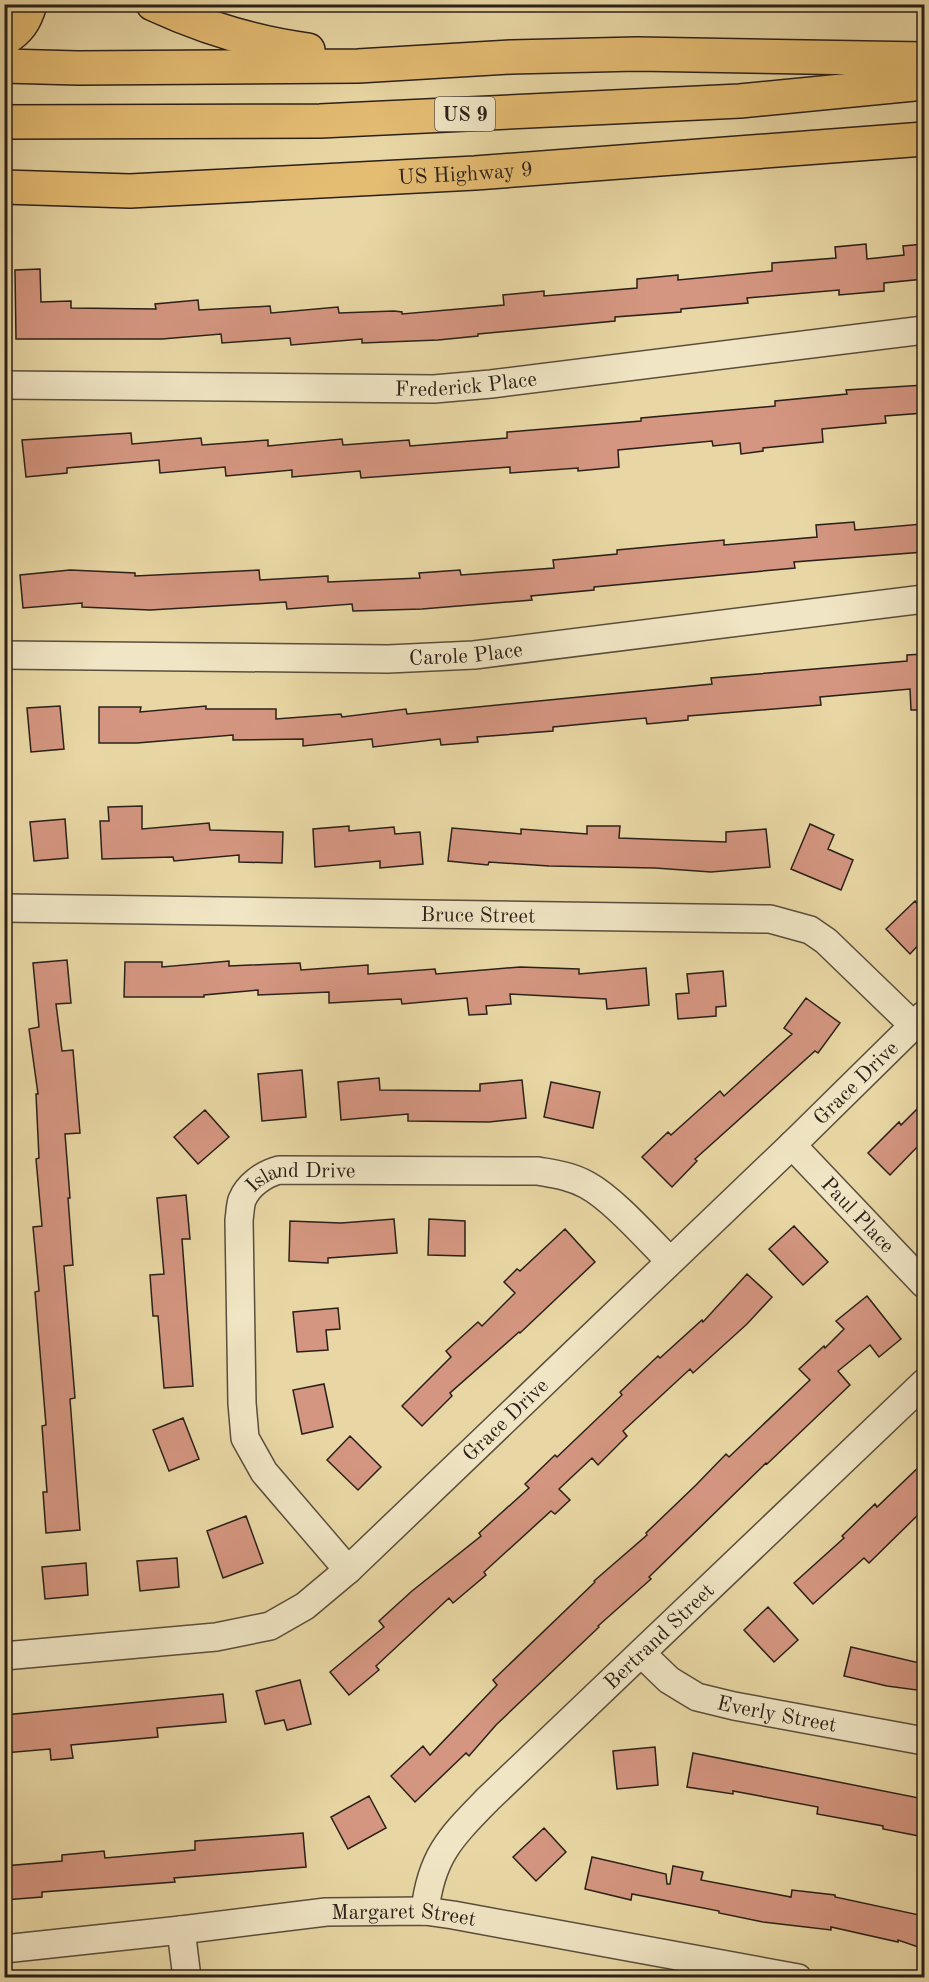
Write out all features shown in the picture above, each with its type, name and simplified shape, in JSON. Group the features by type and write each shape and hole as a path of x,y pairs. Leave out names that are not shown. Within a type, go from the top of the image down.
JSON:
{"highway":[{"path":"4,39 15,32 25,20 30,4"},
{"path":"153,4 205,27 287,48 325,52 511,57"},
{"path":"4,66 78,68 358,66 511,57 637,54 924,59"},
{"name":"US 9","path":"4,122 320,121 740,101 924,83"},
{"name":"US Highway 9","path":"4,187 130,191 475,174 924,139"},
{"path":"4,198 130,191"}],"street":[{"name":"Frederick Place","path":"4,385 434,389 517,381 924,330"},
{"name":"Carole Place","path":"4,655 434,658 474,655 924,599"},
{"name":"Bruce Street","path":"4,908 770,919 810,930 919,1020"},
{"name":"Grace Drive","path":"4,1656 216,1637 270,1626 305,1606 348,1570 792,1145 919,1020"},
{"name":"Paul Place","path":"792,1145 924,1284"},
{"name":"Island Drive","path":"348,1570 264,1472 246,1438 242,1403 239,1220 242,1200 252,1186 266,1174 279,1170 537,1171 567,1176 589,1185 670,1261"},
{"name":"Bertrand Street","path":"425,1911 428,1887 435,1866 445,1846 457,1831 924,1383"},
{"name":"Everly Street","path":"642,1654 669,1680 697,1697 924,1742"},
{"name":"Margaret Street","path":"4,1949 326,1912 425,1911 798,1977"},
{"path":"181,1930 187,1977"}],"building":[{"path":"866,244 867,259 904,255 903,246 924,244 924,279 884,283 884,291 839,295 839,290 747,298 748,303 681,309 681,312 615,317 615,321 438,340 362,343 362,339 291,345 290,338 222,343 221,334 162,339 16,339 15,270 40,269 41,302 71,301 71,308 156,309 155,304 198,300 199,310 270,306 271,313 338,307 339,313 394,311 402,312 402,314 504,305 503,295 544,291 544,296 637,288 637,279 678,275 678,280 772,271 772,263 836,258 835,247"},
{"path":"924,385 924,413 885,416 886,423 822,429 823,442 763,448 763,451 741,454 740,443 713,446 712,441 618,450 619,467 578,471 578,468 510,473 510,467 361,478 360,471 292,477 292,470 226,476 225,467 160,473 159,460 67,468 67,473 26,477 22,440 131,433 132,444 201,438 202,445 268,440 268,446 342,439 343,445 409,440 410,446 507,438 507,432 641,421 641,418 775,406 775,401 847,394 846,390"},
{"path":"854,522 855,530 922,524 924,552 794,562 795,568 594,587 594,590 531,596 532,600 422,609 353,611 352,604 287,609 286,602 150,610 82,607 82,603 23,608 20,575 70,570 135,573 135,576 259,570 260,580 328,576 328,582 420,578 419,573 460,570 461,575 554,568 553,560 617,554 617,550 724,540 724,545 817,537 816,525"},
{"path":"924,654 924,710 911,710 910,689 820,697 821,705 688,716 688,720 647,724 646,718 553,727 553,731 477,737 478,742 441,745 440,739 373,747 372,739 303,746 303,739 233,740 233,735 137,743 99,743 99,707 141,707 140,712 206,706 206,709 276,709 276,719 341,714 342,717 406,709 407,714 712,684 711,678 907,661 907,655"},
{"path":"60,706 64,749 31,752 27,708"},
{"path":"142,806 142,829 209,823 210,830 283,832 282,863 239,862 239,855 174,861 173,857 102,859 100,821 109,821 108,807"},
{"path":"65,819 68,858 34,861 30,822"},
{"path":"810,824 834,835 828,849 853,860 841,890 791,869"},
{"path":"349,826 349,831 394,827 395,834 420,832 423,864 380,868 380,861 315,867 313,829"},
{"path":"587,826 620,826 619,838 726,842 726,832 766,829 770,867 711,872 489,862 488,865 448,861 452,828 521,834 521,829 587,834"},
{"path":"915,901 924,911 924,939 910,954 886,929"},
{"path":"67,960 71,1003 56,1004 62,1051 73,1050 80,1133 65,1134 73,1265 64,1266 75,1398 70,1399 80,1530 46,1533 43,1492 47,1492 42,1426 46,1425 35,1292 39,1291 33,1227 42,1226 36,1159 39,1158 36,1094 38,1094 29,1029 39,1027 33,963"},
{"path":"229,961 229,966 300,963 301,970 368,965 368,974 435,969 436,974 520,967 579,969 579,974 646,968 649,1005 607,1009 606,999 510,994 511,1004 486,1006 487,1014 469,1015 467,998 402,1004 401,999 329,1003 329,992 258,995 258,990 204,995 204,997 124,997 125,962 162,962 162,967"},
{"path":"723,971 726,1006 716,1007 716,1016 678,1019 676,994 689,993 687,974"},
{"path":"806,998 840,1023 818,1053 815,1051 695,1159 697,1161 672,1187 642,1157 668,1132 671,1135 720,1091 724,1096 792,1034 784,1028"},
{"path":"302,1070 306,1117 262,1121 258,1074"},
{"path":"379,1078 380,1090 480,1091 480,1084 522,1080 526,1118 489,1122 408,1121 408,1114 341,1120 338,1082"},
{"path":"551,1082 600,1092 593,1128 544,1117"},
{"path":"924,1102 924,1140 890,1175 868,1153 899,1122 901,1125"},
{"path":"205,1110 229,1137 198,1164 174,1137"},
{"path":"186,1195 190,1239 182,1239 193,1386 164,1388 158,1316 153,1316 150,1275 164,1274 157,1198"},
{"path":"394,1219 397,1253 328,1258 328,1263 289,1261 290,1221 341,1223"},
{"path":"429,1219 465,1221 465,1256 428,1255"},
{"path":"794,1226 828,1262 803,1285 769,1249"},
{"path":"565,1229 595,1262 520,1333 450,1393 452,1396 422,1426 402,1406 451,1357 446,1351 478,1322 482,1326 515,1293 504,1282 517,1269 520,1271"},
{"path":"747,1274 772,1297 747,1324 693,1373 690,1369 623,1431 627,1436 598,1465 592,1458 559,1489 570,1500 555,1514 551,1511 484,1572 486,1575 453,1603 449,1598 376,1666 379,1670 349,1695 330,1672 384,1627 379,1621 412,1591 481,1536 479,1533 529,1488 525,1484 622,1395 620,1392 658,1356 660,1358 702,1320 703,1322"},
{"path":"867,1296 901,1339 879,1357 870,1345 838,1371 850,1385 649,1577 651,1579 598,1626 496,1725 469,1756 466,1753 415,1802 391,1776 423,1746 430,1755 497,1685 493,1680 594,1581 647,1535 646,1533 726,1454 729,1457 810,1380 799,1369 844,1329 836,1321"},
{"path":"338,1308 340,1329 326,1330 328,1350 297,1352 293,1312"},
{"path":"324,1384 333,1427 302,1434 293,1390"},
{"path":"183,1418 199,1459 169,1471 153,1430"},
{"path":"350,1436 381,1467 358,1490 327,1460"},
{"path":"924,1462 924,1509 869,1563 864,1558 813,1604 794,1583 844,1538 842,1536 875,1504 877,1507"},
{"path":"246,1516 263,1563 223,1578 207,1531"},
{"path":"177,1558 179,1587 140,1591 137,1561"},
{"path":"86,1563 88,1595 45,1599 42,1567"},
{"path":"768,1607 798,1640 774,1662 744,1630"},
{"path":"851,1647 924,1664 924,1691 887,1686 844,1676"},
{"path":"300,1680 311,1724 287,1730 284,1720 265,1724 256,1691"},
{"path":"223,1694 226,1722 157,1728 158,1737 71,1745 73,1758 51,1760 50,1749 4,1753 4,1715"},
{"path":"655,1747 658,1785 617,1789 613,1751"},
{"path":"693,1753 924,1799 924,1837 883,1829 883,1826 817,1814 818,1807 733,1791 733,1794 687,1787"},
{"path":"369,1796 386,1828 348,1849 331,1817"},
{"path":"544,1828 566,1852 536,1881 513,1857"},
{"path":"303,1833 306,1867 174,1878 175,1882 42,1892 42,1897 4,1900 4,1866 62,1861 62,1855 104,1851 105,1858 195,1850 195,1841"},
{"path":"592,1857 666,1874 667,1884 670,1884 673,1866 703,1872 701,1880 791,1897 792,1890 835,1895 835,1897 924,1916 924,1949 898,1940 898,1942 831,1927 831,1930 763,1922 632,1894 631,1900 585,1889"}]}
